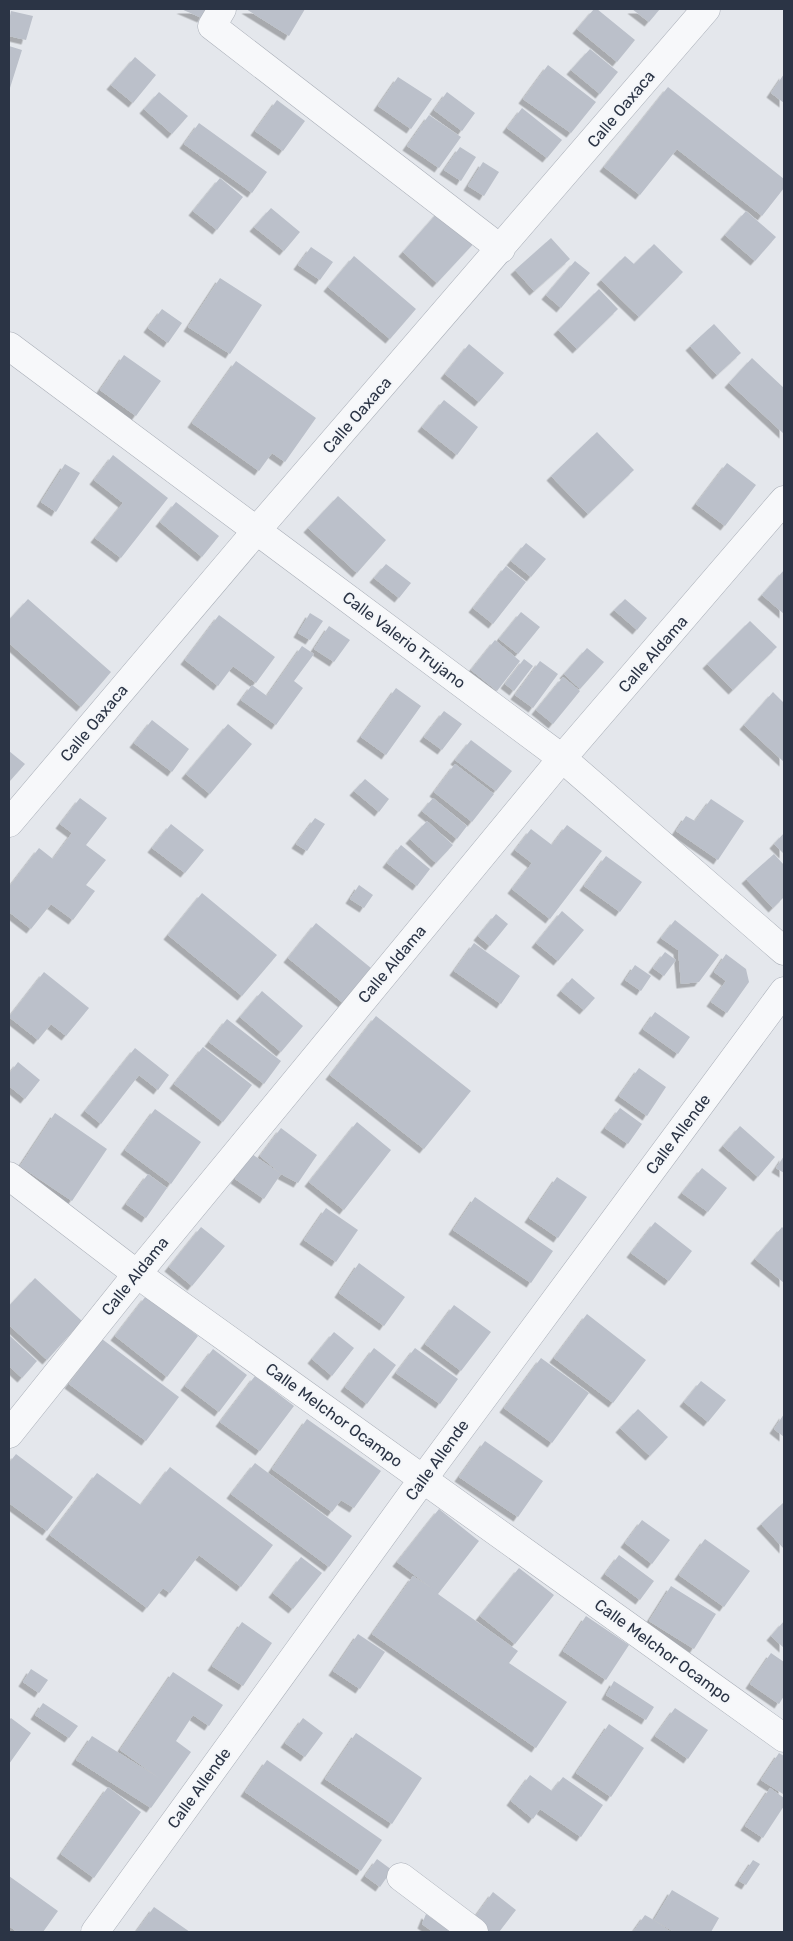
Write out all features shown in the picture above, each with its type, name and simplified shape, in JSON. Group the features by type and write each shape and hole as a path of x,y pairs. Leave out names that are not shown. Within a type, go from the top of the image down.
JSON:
{"street":[{"path":"222,9 212,26 501,249"},
{"name":"Calle Oaxaca","path":"9,823 706,9"},
{"name":"Calle Valerio Trujano","path":"9,346 563,759 784,951"},
{"name":"Calle Aldama","path":"9,1434 137,1274 563,759 784,500"},
{"name":"Calle Allende","path":"95,1932 423,1479 784,991"},
{"name":"Calle Melchor Ocampo","path":"9,1176 137,1274 784,1738"},
{"path":"401,1876 474,1932"}],"building":[{"path":"181,9 207,9 202,18"},
{"path":"246,9 305,9 289,36"},
{"path":"594,9 597,9 635,40 617,62 577,29"},
{"path":"632,9 660,9 649,22"},
{"path":"11,11 33,16 26,40 9,36"},
{"path":"9,46 22,50 9,91"},
{"path":"590,49 618,72 600,94 571,70"},
{"path":"135,57 156,75 133,103 111,85"},
{"path":"548,65 596,102 571,133 523,99"},
{"path":"784,74 784,103 771,93"},
{"path":"398,77 432,99 411,129 378,106"},
{"path":"668,87 784,179 784,188 762,216 677,149 640,195 604,167"},
{"path":"159,92 188,116 172,134 144,109"},
{"path":"447,92 475,113 462,131 434,110"},
{"path":"277,100 305,121 283,151 255,131"},
{"path":"522,108 562,140 547,158 507,128"},
{"path":"429,115 461,137 439,168 407,146"},
{"path":"199,123 267,172 252,193 184,144"},
{"path":"460,147 476,157 461,181 444,170"},
{"path":"483,162 499,172 484,196 468,186"},
{"path":"220,178 243,197 217,230 193,211"},
{"path":"271,208 300,232 284,251 254,227"},
{"path":"440,210 476,241 437,283 403,252"},
{"path":"746,211 776,237 755,261 725,235"},
{"path":"551,238 570,259 534,291 515,270"},
{"path":"654,244 683,272 639,317 601,280 625,256 634,264"},
{"path":"311,247 333,262 320,280 298,265"},
{"path":"354,256 416,309 390,339 328,287"},
{"path":"575,261 590,273 561,308 546,295"},
{"path":"220,278 262,305 230,354 188,327"},
{"path":"599,289 618,309 577,349 558,330"},
{"path":"162,309 182,323 168,343 148,328"},
{"path":"714,324 741,353 717,375 690,346"},
{"path":"469,344 504,373 479,402 445,374"},
{"path":"124,355 161,381 136,416 100,390"},
{"path":"752,358 784,388 784,434 729,383"},
{"path":"236,361 316,418 285,462 272,453 259,471 192,423"},
{"path":"444,400 478,427 457,455 422,427"},
{"path":"597,432 634,470 588,514 551,476"},
{"path":"113,455 168,498 121,558 95,538 123,503 94,480"},
{"path":"727,463 756,485 725,526 696,504"},
{"path":"65,464 80,473 56,512 41,502"},
{"path":"338,496 386,540 357,573 308,528"},
{"path":"176,502 219,536 202,557 160,522"},
{"path":"526,543 546,559 531,577 511,561"},
{"path":"386,564 411,583 399,598 374,578"},
{"path":"506,566 526,582 493,624 473,608"},
{"path":"784,570 784,614 762,595"},
{"path":"28,599 111,672 81,707 9,643 9,620"},
{"path":"625,599 647,618 637,630 614,610"},
{"path":"521,612 540,627 518,654 499,639"},
{"path":"310,613 323,621 310,640 298,633"},
{"path":"219,615 275,657 256,683 233,666 218,686 185,660"},
{"path":"750,621 777,647 733,690 707,664"},
{"path":"329,626 350,640 334,662 314,649"},
{"path":"495,640 520,661 497,691 471,670"},
{"path":"302,646 314,654 294,681 303,688 276,725 241,700 252,685 267,696"},
{"path":"587,648 604,662 580,689 564,674"},
{"path":"524,659 533,666 514,691 505,684"},
{"path":"540,661 558,674 533,708 515,695"},
{"path":"563,677 580,691 553,724 536,710"},
{"path":"396,688 421,706 386,755 361,737"},
{"path":"773,692 784,703 784,762 744,725"},
{"path":"444,711 462,724 442,750 424,737"},
{"path":"152,720 189,749 172,772 134,743"},
{"path":"228,724 252,744 210,794 186,774"},
{"path":"471,740 512,771 496,791 455,760"},
{"path":"9,751 25,764 9,782"},
{"path":"455,764 494,794 472,822 434,792"},
{"path":"365,779 389,799 379,812 354,791"},
{"path":"80,798 107,818 86,845 106,860 86,885 95,891 73,920 51,904 31,929 9,912 9,887 39,848 53,859 72,833 60,824"},
{"path":"433,798 467,826 457,839 422,811"},
{"path":"711,799 744,821 718,860 676,831 686,816 695,821"},
{"path":"315,818 325,824 307,851 296,844"},
{"path":"427,821 453,845 436,863 410,839"},
{"path":"171,824 204,850 185,873 152,848"},
{"path":"567,825 602,851 550,919 512,889 532,863 515,850 531,829 552,845"},
{"path":"784,833 784,854 774,844"},
{"path":"401,845 430,869 417,886 387,863"},
{"path":"774,854 784,865 784,897 773,908 746,879"},
{"path":"606,856 642,882 620,912 584,886"},
{"path":"359,885 373,895 364,908 350,899"},
{"path":"202,893 277,955 242,996 168,935"},
{"path":"562,911 584,930 558,961 536,943"},
{"path":"496,914 508,924 490,946 478,936"},
{"path":"675,920 719,955 699,982 681,984 678,950 661,938"},
{"path":"316,923 371,968 343,1003 288,958"},
{"path":"474,943 520,976 501,1004 454,971"},
{"path":"665,952 676,960 664,976 653,968"},
{"path":"726,954 746,969 749,982 727,1013 711,1002 726,981 714,972"},
{"path":"635,965 651,976 641,991 625,980"},
{"path":"44,972 89,1008 66,1036 51,1024 38,1040 9,1017"},
{"path":"572,978 595,998 584,1010 561,991"},
{"path":"262,991 303,1026 281,1052 240,1017"},
{"path":"655,1012 690,1037 678,1054 643,1029"},
{"path":"376,1016 471,1091 424,1149 330,1075"},
{"path":"227,1019 281,1061 264,1084 209,1042"},
{"path":"203,1047 252,1085 223,1122 174,1084"},
{"path":"135,1048 169,1075 158,1090 139,1075 101,1124 85,1111"},
{"path":"18,1062 40,1080 25,1099 9,1086 9,1074"},
{"path":"639,1068 666,1087 647,1116 619,1096"},
{"path":"620,1108 642,1124 628,1144 605,1128"},
{"path":"155,1109 201,1142 171,1184 125,1150"},
{"path":"55,1113 107,1149 72,1201 20,1166"},
{"path":"357,1122 391,1150 344,1210 309,1182"},
{"path":"740,1126 775,1157 758,1177 723,1146"},
{"path":"281,1128 317,1155 298,1183 281,1174 260,1156"},
{"path":"252,1154 281,1174 264,1199 235,1179"},
{"path":"784,1156 784,1173 776,1168"},
{"path":"702,1168 727,1188 708,1212 682,1193"},
{"path":"148,1174 167,1188 146,1218 126,1204"},
{"path":"557,1177 587,1197 558,1238 529,1218"},
{"path":"475,1197 553,1251 531,1283 453,1230"},
{"path":"326,1208 358,1230 336,1262 304,1240"},
{"path":"655,1222 692,1251 669,1281 631,1253"},
{"path":"201,1227 225,1246 192,1286 169,1267"},
{"path":"782,1227 784,1229 784,1283 755,1259"},
{"path":"359,1263 405,1297 384,1326 339,1293"},
{"path":"35,1278 82,1321 47,1360 9,1325 9,1306"},
{"path":"146,1296 198,1336 167,1377 115,1336"},
{"path":"454,1305 491,1332 461,1371 425,1344"},
{"path":"587,1314 646,1360 613,1403 554,1358"},
{"path":"334,1332 354,1348 332,1376 312,1359"},
{"path":"9,1335 37,1361 22,1378 9,1366"},
{"path":"102,1339 179,1397 146,1441 69,1384"},
{"path":"374,1348 396,1365 367,1404 345,1387"},
{"path":"415,1348 458,1379 440,1404 396,1373"},
{"path":"213,1349 247,1375 219,1412 185,1386"},
{"path":"541,1358 589,1393 552,1443 504,1408"},
{"path":"255,1376 294,1406 260,1451 220,1422"},
{"path":"701,1381 726,1400 708,1422 684,1402"},
{"path":"638,1409 668,1437 650,1456 620,1428"},
{"path":"784,1414 784,1437 774,1429"},
{"path":"307,1419 381,1471 354,1508 341,1500 332,1512 272,1469"},
{"path":"485,1441 543,1481 518,1517 459,1477"},
{"path":"16,1454 73,1497 47,1531 9,1503 9,1463"},
{"path":"255,1463 352,1536 329,1567 231,1494"},
{"path":"170,1467 273,1545 241,1587 199,1555 170,1593 163,1588 147,1608 50,1535 97,1473 141,1505"},
{"path":"784,1502 784,1549 761,1524"},
{"path":"439,1509 479,1541 438,1594 518,1651 509,1663 567,1702 536,1748 372,1634 413,1576 433,1589 397,1562"},
{"path":"642,1520 670,1540 652,1564 625,1543"},
{"path":"705,1539 750,1571 724,1607 679,1575"},
{"path":"619,1555 654,1581 640,1600 605,1574"},
{"path":"301,1557 322,1573 293,1609 273,1593"},
{"path":"519,1568 554,1595 515,1644 480,1616"},
{"path":"671,1586 716,1614 694,1649 649,1621"},
{"path":"586,1616 629,1645 606,1680 563,1651"},
{"path":"784,1621 784,1648 771,1636"},
{"path":"242,1622 272,1643 243,1686 212,1666"},
{"path":"358,1634 385,1652 360,1689 333,1671"},
{"path":"771,1653 784,1662 784,1696 779,1704 750,1684"},
{"path":"31,1669 48,1680 39,1693 23,1682"},
{"path":"173,1672 223,1705 209,1726 193,1715 176,1741 191,1752 151,1808 76,1760 92,1736 159,1778 120,1750"},
{"path":"614,1681 654,1707 646,1720 606,1695"},
{"path":"43,1703 78,1726 69,1738 35,1715"},
{"path":"675,1708 708,1730 688,1759 655,1736"},
{"path":"11,1718 31,1733 9,1764 9,1720"},
{"path":"303,1718 323,1733 305,1757 285,1743"},
{"path":"609,1724 644,1748 611,1797 576,1773"},
{"path":"356,1733 422,1778 392,1824 325,1779"},
{"path":"779,1753 784,1756 783,1794 761,1780"},
{"path":"267,1760 382,1840 361,1871 245,1792"},
{"path":"530,1775 552,1791 563,1777 603,1805 581,1837 540,1809 533,1819 511,1801"},
{"path":"108,1787 141,1812 94,1878 61,1854"},
{"path":"770,1788 784,1798 784,1806 763,1838 745,1826"},
{"path":"377,1859 392,1870 380,1887 365,1876"},
{"path":"753,1860 760,1864 746,1885 739,1881"},
{"path":"9,1876 58,1911 43,1932 17,1932 9,1926"},
{"path":"672,1890 719,1918 711,1932 674,1932 654,1920"},
{"path":"493,1892 516,1910 499,1932 481,1932 470,1924"},
{"path":"154,1907 190,1932 136,1932"},
{"path":"426,1914 448,1930 447,1932 433,1932 422,1924"},
{"path":"645,1915 652,1919 671,1932 633,1932"}]}
